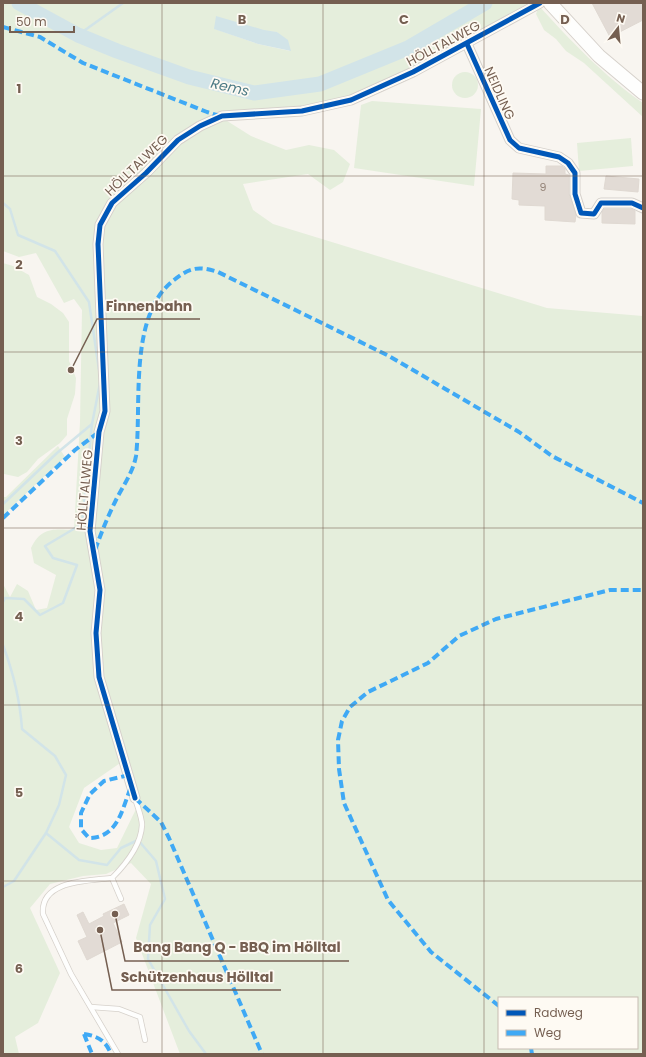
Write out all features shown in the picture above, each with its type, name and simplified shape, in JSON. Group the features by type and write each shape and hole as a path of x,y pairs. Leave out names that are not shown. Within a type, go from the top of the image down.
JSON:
{"street":[{"name":"HÖLLTALWEG","path":"135,798 98,677 96,634 100,590 90,531 99,432 105,411 98,244 100,225 112,203 146,173 178,140 200,126 222,116 302,111 351,100 413,72 540,3"},
{"path":"552,5 599,56 643,93"},
{"name":"NEIDLING","path":"467,44 510,140 519,148 559,157 568,163 575,173 575,194 581,213 594,214 601,203 632,203 643,208"}],"lane":[{"path":"118,1054 71,974 43,914 42,907 47,895 62,887 112,878 128,863 140,837 142,824 135,798"},
{"path":"112,878 121,899"},
{"path":"91,1007 119,1009 140,1017 145,1040"}],"green space":[{"path":"3,3 528,3 457,46 361,92 342,99 313,105 224,119 251,136 286,150 309,145 334,150 350,164 343,182 330,190 308,174 243,184 253,210 273,224 547,308 643,316 643,1054 180,1054 136,938 151,884 131,863 106,874 83,876 50,884 30,908 60,973 38,1023 15,1037 19,1054 3,1054 3,584 10,597 17,584 28,591 36,610 47,608 56,575 34,563 31,548 39,536 43,533 60,529 74,530 80,422 82,310 74,299 64,303 36,253 19,257 3,251","holes":["215,29 277,32 290,51 258,44","126,759 138,805 117,848 101,850 79,843 69,827 84,788"]},
{"path":"539,6 601,70 643,103 643,117 584,63 566,51 556,39 544,30 536,14"},
{"path":"465,72 474,76 478,85 474,94 465,98 456,94 452,85 456,76"},
{"path":"372,101 481,109 474,186 354,168 361,105"},
{"path":"631,138 633,166 579,171 577,143"},
{"path":"3,263 13,266 29,275 37,297 51,304 63,313 69,322 69,361 76,378 75,394 67,419 67,435 60,443 38,459 27,472 18,477 4,474 3,472"},
{"path":"58,446 65,457 3,515 3,497 6,497"}],"shaded area":[{"path":"216,16 264,30 277,32 288,40 291,51 258,44 214,29"}],"building":[{"path":"592,3 643,3 643,20 610,37"},
{"path":"546,166 562,166 565,169 565,174 569,175 569,194 576,215 575,222 545,220 545,206 519,205 519,200 512,199 513,173 546,174"},
{"path":"606,176 639,179 638,192 604,189"},
{"path":"604,209 631,209 635,211 635,224 602,223 602,212"},
{"path":"124,904 129,915 113,923 122,942 87,960 78,941 87,937 77,915 83,912 89,924 104,916 103,914"}],"waterway":[{"name":"Rems","path":"19,3 78,35 117,51 189,77 254,93 320,84 408,48 485,3"},
{"path":"78,35 123,3"},
{"path":"3,203 10,209 18,235 55,251 89,302 99,370"},
{"path":"3,602 5,598 24,599 40,615 63,603 77,565 53,558 45,546 82,524 92,424 100,383"},
{"path":"3,504 57,453 92,424"},
{"path":"3,645 16,686 22,729 55,756 66,775 59,805 46,833 79,860 107,865 121,848 138,840 156,861 165,899 150,925 148,959 189,1031 206,1054"},
{"path":"3,887 14,881 46,833"}],"marked path":[{"path":"3,27 40,37 83,63 220,116"},
{"path":"95,550 112,508 135,462 140,362 143,337 150,315 159,295 174,280 185,272 200,268 218,272 389,356 519,432 552,456 643,503"},
{"path":"3,518 75,450 99,432"},
{"path":"498,1005 431,952 388,900 344,803 339,769 338,740 342,721 350,707 368,692 428,663 459,636 496,619 610,590 643,590"},
{"path":"129,775 104,781 90,794 81,813 81,829 89,838 99,837 113,828 118,821 131,787"},
{"path":"135,798 161,822 169,838 262,1054"},
{"path":"84,1034 93,1036 104,1042 111,1054"},
{"path":"84,1034 92,1054"},
{"path":"531,1049 532,1054"}],"cycle path":[{"path":"135,798 99,677 96,633 100,590 90,531 99,432 105,411 98,244 100,225 112,203 146,173 178,140 200,126 222,116 302,111 351,100 413,72 540,3"},
{"path":"467,44 510,140 519,148 559,157 568,163 575,173 575,194 581,213 594,214 601,203 632,203 643,208"}],"place":[{"name":"Finnenbahn","path":"71,370"},
{"name":"Bang Bang Q - BBQ im Hölltal","path":"115,914"},
{"name":"Schützenhaus Hölltal","path":"100,930"}]}
